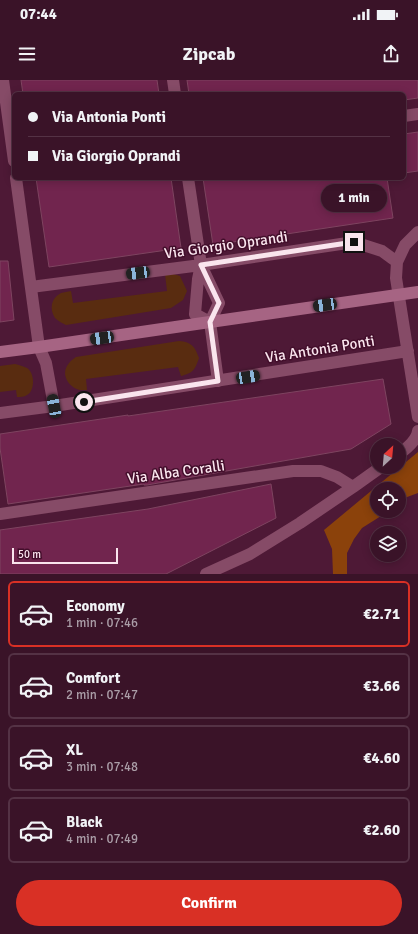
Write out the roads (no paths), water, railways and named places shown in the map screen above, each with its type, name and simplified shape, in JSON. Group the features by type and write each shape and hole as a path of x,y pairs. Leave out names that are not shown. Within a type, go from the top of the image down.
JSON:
{"street":[{"path":"3,80 12,146"},
{"path":"173,80 175,92"},
{"path":"406,116 418,114"},
{"path":"16,180 39,347 46,363 54,406"},
{"path":"188,180 201,265 219,303 210,322 218,381"},
{"path":"418,232 405,245 397,262 396,278 418,417"},
{"name":"Via Giorgio Oprandi","path":"31,287 201,265 354,242 382,251 397,262"},
{"path":"201,265 198,279 196,314 210,322"},
{"path":"0,352 418,292"},
{"name":"Via Antonia Ponti","path":"0,413 408,352"},
{"path":"406,449 418,435 418,431"},
{"name":"Via Alba Coralli","path":"0,514 293,471 321,471 337,477 353,487"},
{"path":"206,574 250,554 300,523 371,474"}]}
